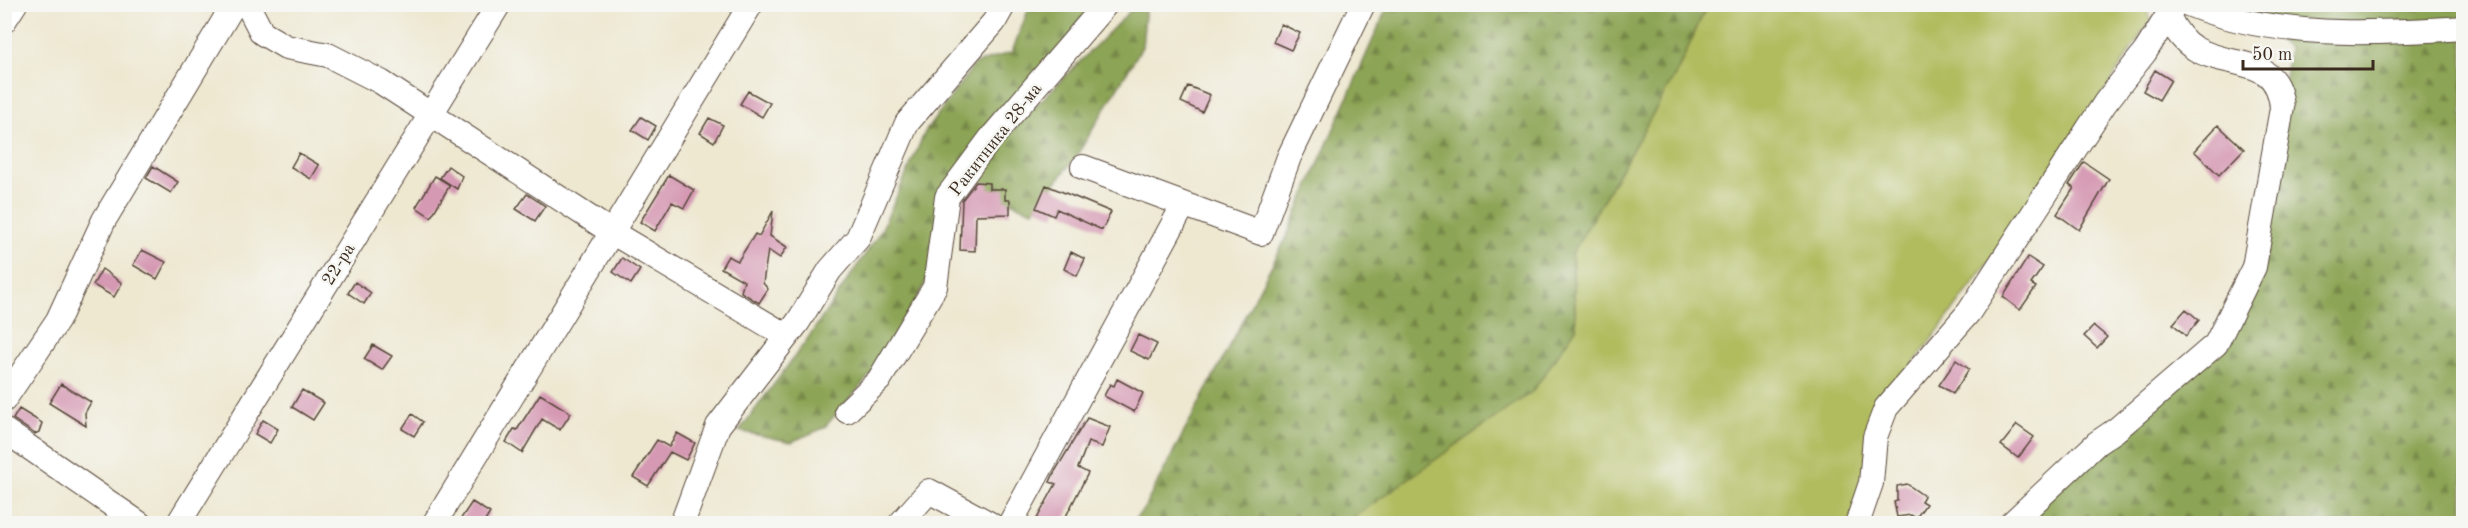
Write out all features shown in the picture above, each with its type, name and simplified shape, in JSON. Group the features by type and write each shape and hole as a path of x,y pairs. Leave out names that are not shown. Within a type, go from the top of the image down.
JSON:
{"street":[{"path":"4,21 15,4"},
{"path":"4,400 58,320 104,220 234,4"},
{"path":"247,4 262,33 270,38 286,47 328,55 381,82 613,233 785,335"},
{"name":"22-ра","path":"178,524 499,4"},
{"path":"434,524 751,4"},
{"path":"682,524 718,426 785,335 798,321 830,270 858,238 907,123 994,22 1004,4"},
{"name":"Ракитника 28-ма","path":"847,411 879,380 935,287 947,198 991,138 1106,4"},
{"path":"1083,167 1183,206 1261,233 1289,157 1363,4"},
{"path":"2177,8 2294,30 2391,33 2463,28"},
{"path":"1857,524 1870,483 1876,430 1886,408 1969,312 2105,103 2177,8"},
{"path":"2011,524 2097,443 2116,430 2213,347 2254,267 2282,108 2281,90 2266,72 2194,48 2182,38 2177,8"},
{"path":"1010,524 1183,206"},
{"path":"4,430 140,524"},
{"path":"900,524 929,492 990,524"}],"green space":[{"path":"1030,5 1104,5 980,134 924,286 872,373 824,428 791,442 739,431 806,341 881,231 925,132 975,64 1012,52"},
{"path":"1136,5 1146,5 1142,47 1076,157 1033,211 968,186 1023,119"},
{"path":"1388,5 1707,5 1678,70 1572,254 1576,328 1533,391 1354,517 1352,523 1131,523 1143,510 1285,240"},
{"path":"1707,5 2145,5 2150,20 2037,198 1872,419 1856,523 1352,524 1354,517 1576,328 1572,254 1678,70"},
{"path":"2238,5 2463,5 2463,523 2018,524 2216,348 2257,268 2289,49"}],"building":[{"path":"1281,24 1300,33 1291,50 1273,42"},
{"path":"2155,70 2171,80 2159,100 2143,91"},
{"path":"1188,86 1210,95 1202,112 1181,102"},
{"path":"748,91 770,103 762,117 740,104"},
{"path":"641,117 656,126 648,140 632,130"},
{"path":"709,118 723,125 714,142 700,133"},
{"path":"2218,125 2244,149 2219,175 2194,151"},
{"path":"299,153 319,165 311,179 291,167"},
{"path":"2084,162 2109,179 2079,230 2057,214 2074,188 2069,185"},
{"path":"153,166 178,182 171,193 146,178"},
{"path":"448,166 462,176 457,189 440,178"},
{"path":"669,175 694,190 684,208 672,202 655,231 640,222"},
{"path":"435,176 450,185 431,217 416,207"},
{"path":"976,182 989,183 989,189 1005,189 1005,200 1010,200 1010,214 976,215 975,251 960,250 962,200"},
{"path":"1046,185 1111,212 1102,230 1057,209 1054,216 1036,208"},
{"path":"527,194 545,206 535,221 516,209"},
{"path":"773,211 770,236 787,247 780,258 768,250 763,283 768,289 759,303 741,292 744,281 721,268 728,256 738,261 755,234 759,236"},
{"path":"142,250 166,262 157,279 133,265"},
{"path":"1071,252 1085,259 1077,276 1064,269"},
{"path":"2028,257 2043,267 2031,284 2036,287 2020,310 2003,297"},
{"path":"622,258 640,270 631,284 613,272"},
{"path":"102,269 122,283 114,297 93,285"},
{"path":"355,282 371,293 364,304 348,293"},
{"path":"2186,309 2199,320 2186,336 2173,324"},
{"path":"2094,326 2107,337 2097,348 2084,336"},
{"path":"1138,335 1157,344 1149,360 1130,351"},
{"path":"373,345 392,356 382,370 364,359"},
{"path":"1956,360 1969,369 1953,394 1939,385"},
{"path":"1117,379 1143,393 1134,412 1104,396 1110,384 1114,386"},
{"path":"61,384 91,402 85,413 86,426 49,403"},
{"path":"302,390 324,403 313,420 292,407"},
{"path":"540,394 571,413 560,430 542,419 522,453 506,442 514,429 517,430"},
{"path":"19,409 42,423 39,432 35,434 13,419"},
{"path":"412,414 423,422 414,436 402,429"},
{"path":"1087,418 1110,427 1102,447 1088,442 1078,468 1088,473 1062,524 1034,524 1056,484 1050,482 1054,473"},
{"path":"263,420 278,429 270,443 255,434"},
{"path":"2017,425 2034,437 2018,458 2001,445"},
{"path":"677,433 695,443 686,460 670,452 648,486 633,477 657,440 669,447"},
{"path":"1907,484 1924,496 1921,501 1926,504 1916,518 1911,515 1897,517 1894,502 1897,501 1897,486"},
{"path":"472,502 490,513 484,523 458,523"}]}
